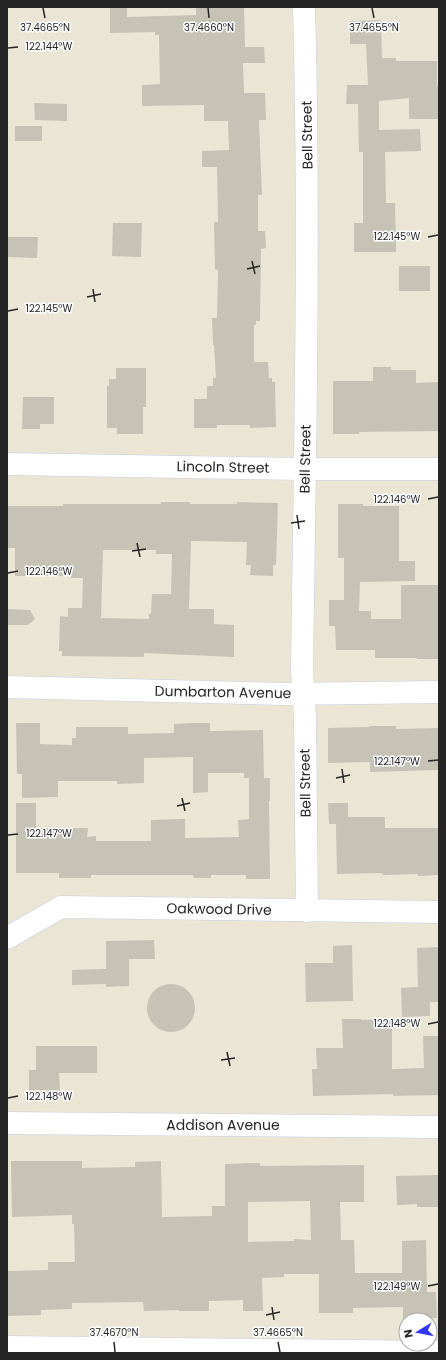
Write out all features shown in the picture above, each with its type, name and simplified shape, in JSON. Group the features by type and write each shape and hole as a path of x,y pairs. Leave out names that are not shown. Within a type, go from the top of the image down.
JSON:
{"street":[{"name":"Bell Street","path":"304,7 307,124 302,671 305,718 307,911"},
{"name":"Lincoln Street","path":"7,464 439,469"},
{"name":"Dumbarton Avenue","path":"7,687 287,694 439,692"},
{"name":"Oakwood Drive","path":"7,938 61,907 439,912"},
{"name":"Addison Avenue","path":"7,1123 439,1127"},
{"path":"7,1347 439,1352"}],"building":[{"path":"110,7 127,7 127,17 196,15 196,7 244,7 245,47 264,47 265,63 243,63 244,93 265,93 266,120 259,120 262,195 258,195 258,231 265,231 266,248 261,249 260,321 256,321 256,325 254,325 254,362 268,362 269,378 272,378 272,382 275,382 276,427 250,428 250,425 217,425 217,428 194,428 194,399 207,399 207,386 213,386 213,378 216,378 212,318 217,318 218,270 215,269 214,222 218,222 217,167 202,167 202,151 229,150 228,121 204,121 204,105 142,106 142,85 160,84 159,35 155,35 155,32 110,33"},
{"path":"381,20 382,58 396,58 396,61 437,61 439,119 409,119 409,98 379,101 379,130 420,129 421,151 385,152 386,203 395,203 396,252 354,252 354,223 363,223 363,152 359,152 358,104 346,104 347,85 368,85 366,44 350,44 350,21"},
{"path":"34,103 67,104 67,121 35,120"},
{"path":"15,126 42,126 42,141 15,141"},
{"path":"113,223 142,223 141,257 112,256"},
{"path":"8,237 38,237 37,258 8,257"},
{"path":"399,266 430,266 430,291 399,291"},
{"path":"373,367 391,367 391,370 416,370 416,383 439,382 439,431 359,432 359,434 333,434 333,381 373,381"},
{"path":"116,368 146,368 146,407 143,407 143,434 117,434 117,428 107,428 107,386 109,386 109,379 116,379"},
{"path":"23,397 54,397 54,424 40,424 40,429 22,429"},
{"path":"161,502 190,502 190,504 237,504 237,502 278,503 276,565 273,565 273,576 250,575 251,565 246,565 247,542 191,541 189,609 214,609 214,624 234,625 234,657 144,653 144,657 62,656 62,651 59,651 60,616 68,617 68,608 82,608 83,578 71,578 71,576 15,576 15,548 7,548 7,506 63,506 63,504 161,504","holes":["103,550 156,550 156,554 172,554 171,594 152,594 151,614 149,614 149,619 101,618"]},
{"path":"338,504 399,506 399,561 415,561 415,581 360,582 359,611 371,611 371,619 401,619 401,585 439,585 439,659 375,658 375,650 336,650 335,626 329,626 329,600 344,600 344,558 338,558"},
{"path":"7,609 30,610 35,619 28,625 7,625"},
{"path":"16,723 40,723 40,744 72,745 72,738 76,738 76,727 128,727 128,734 174,733 174,724 194,723 210,723 210,731 263,730 264,778 270,778 270,879 246,879 246,875 211,875 211,878 194,878 193,875 91,875 91,878 59,878 59,873 16,873 16,803 36,803 36,828 88,828 87,837 96,836 96,841 151,841 151,820 185,819 185,838 239,837 238,820 249,819 249,778 244,778 244,773 208,773 208,792 193,793 193,757 144,758 144,783 117,784 117,781 58,781 58,797 22,798 22,774 17,774"},
{"path":"396,726 396,729 439,728 439,770 370,772 370,762 328,763 328,728"},
{"path":"328,803 348,803 348,817 385,817 385,828 439,828 439,875 383,875 382,873 337,874 336,824 329,824"},
{"path":"154,940 155,959 129,959 129,986 106,987 106,984 72,985 72,970 106,969 106,941"},
{"path":"352,945 353,1001 306,1002 305,963 333,963 333,946"},
{"path":"439,947 439,1002 430,1002 430,1016 402,1017 401,988 418,987 417,948"},
{"path":"171,984 180,986 188,991 193,999 195,1008 193,1017 188,1025 180,1030 171,1032 162,1030 154,1025 149,1017 147,1008 149,999 154,991 162,986"},
{"path":"342,1019 392,1019 392,1069 424,1068 423,1036 439,1036 439,1095 393,1096 393,1094 313,1096 312,1069 317,1069 316,1048 343,1048"},
{"path":"36,1046 97,1046 97,1073 59,1073 60,1090 29,1090 29,1070 36,1070"},
{"path":"11,1161 82,1161 82,1168 135,1167 135,1162 161,1161 162,1217 212,1216 212,1206 225,1206 225,1164 260,1163 260,1166 364,1165 364,1202 340,1202 341,1240 354,1240 355,1273 402,1273 402,1241 426,1240 427,1292 436,1292 437,1312 403,1312 403,1307 353,1308 353,1313 319,1313 319,1274 284,1274 284,1277 262,1278 263,1311 243,1311 243,1300 209,1301 209,1311 144,1311 143,1302 72,1303 72,1309 41,1310 41,1315 7,1316 7,1271 48,1270 48,1262 75,1262 74,1224 72,1224 72,1215 12,1217","holes":["310,1201 311,1240 294,1239 294,1241 248,1242 248,1202"]},
{"path":"439,1175 439,1207 417,1207 417,1204 397,1205 396,1176"}]}
